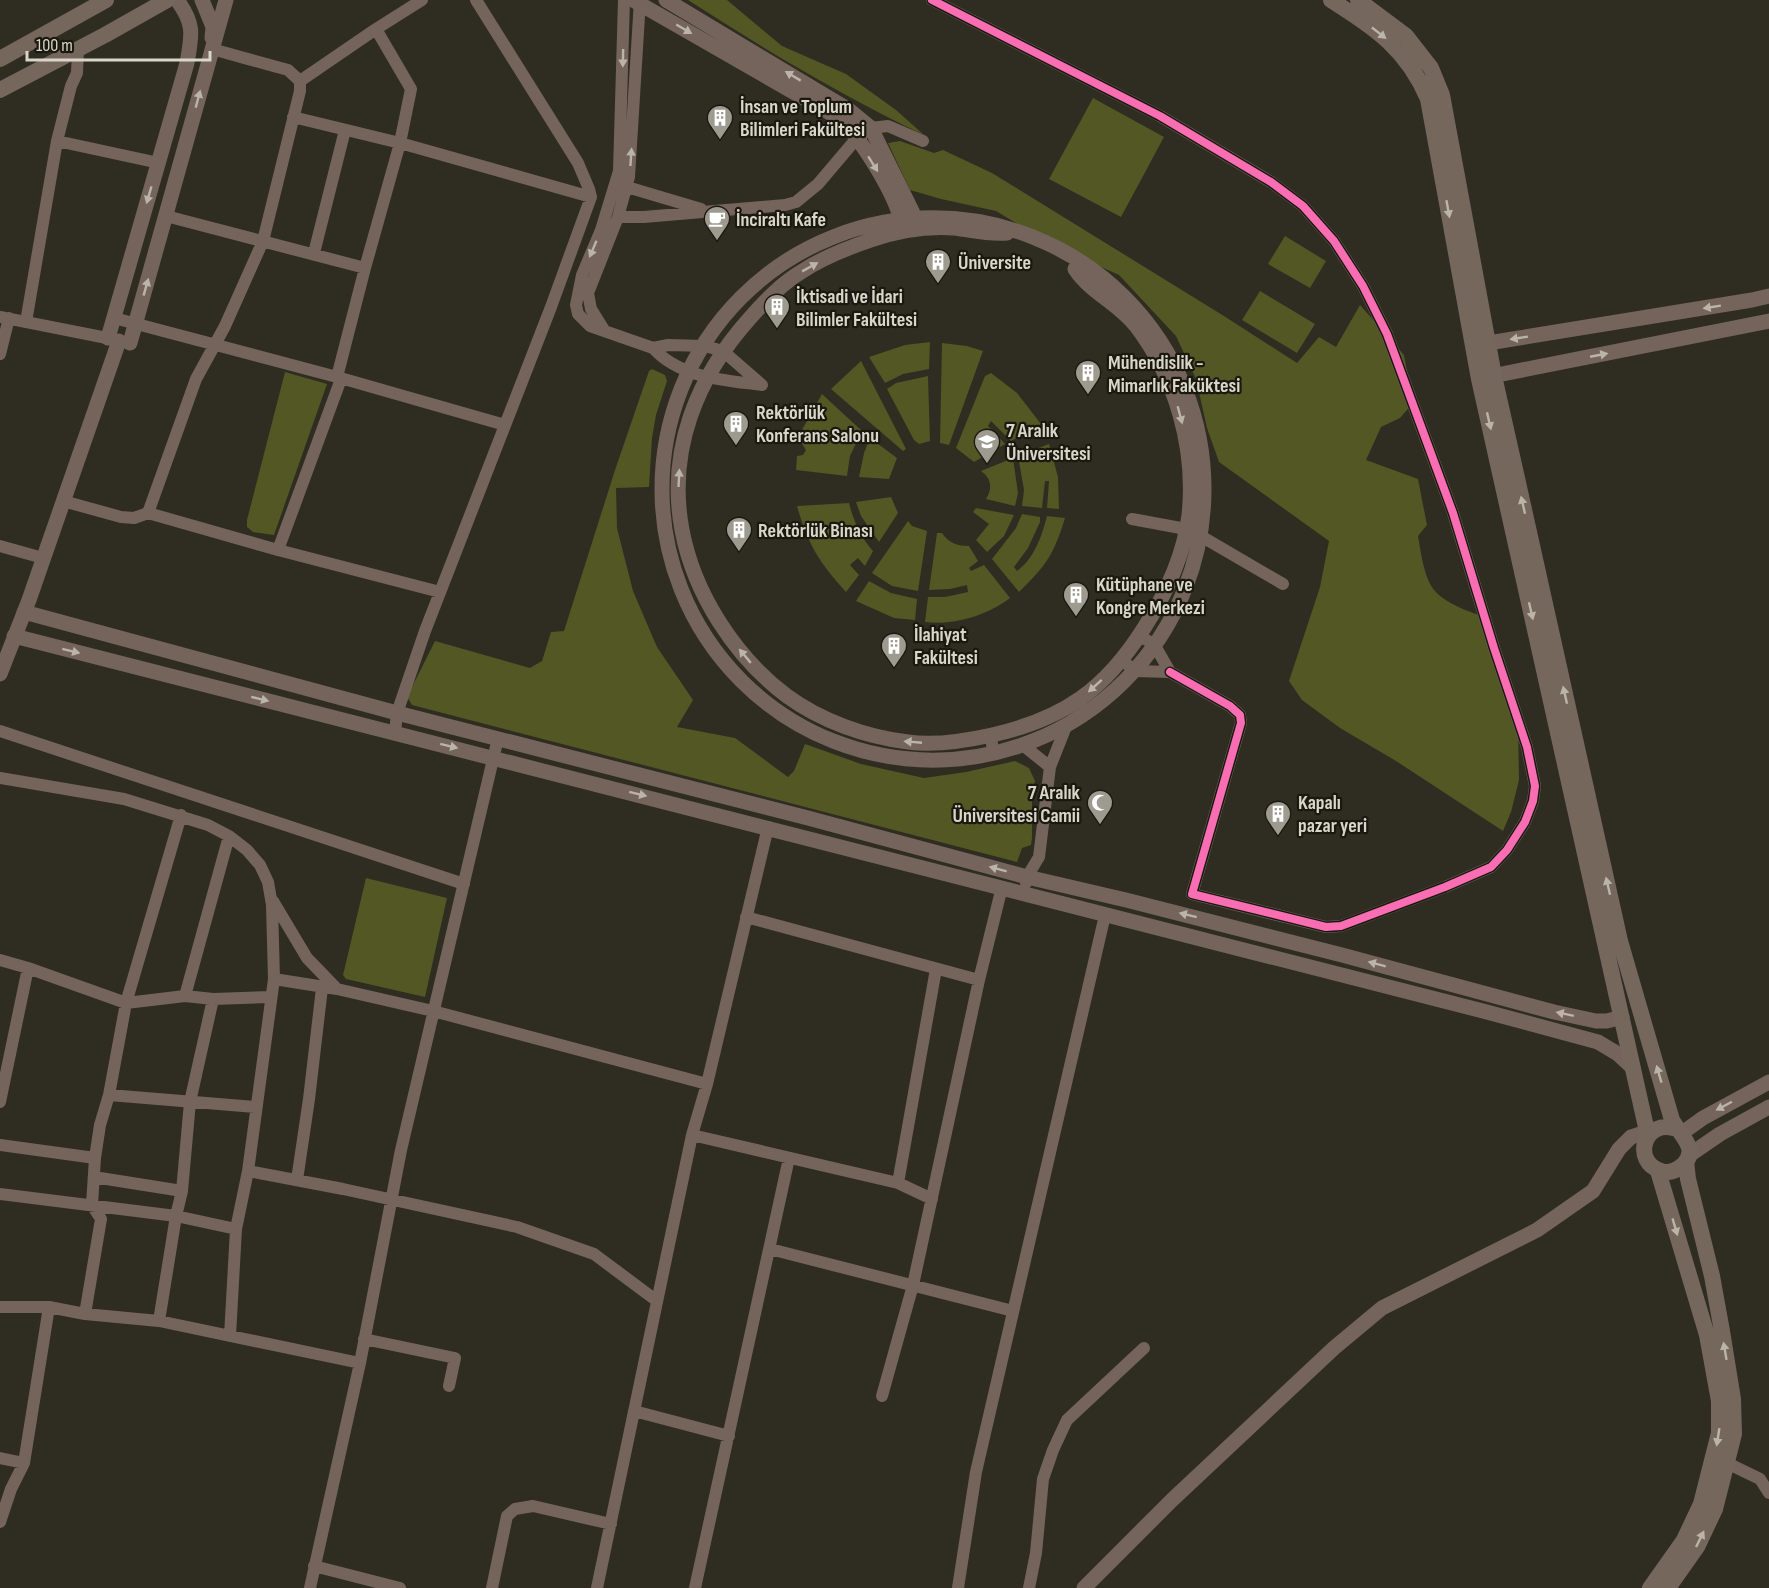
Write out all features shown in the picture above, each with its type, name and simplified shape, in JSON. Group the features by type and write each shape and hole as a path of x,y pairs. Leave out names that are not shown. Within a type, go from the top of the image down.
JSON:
{"main road":[{"path":"0,59 106,0"},
{"path":"0,90 166,0"},
{"path":"1331,0 1396,46 1418,75 1428,99 1480,344"},
{"path":"1358,0 1406,36 1431,68 1442,95 1486,377 1647,1134 1645,1156 1652,1167 1658,1171 1672,1172 1687,1158"},
{"path":"1486,377 1620,941 1672,1120 1688,1144 1690,1189 1712,1276 1733,1399 1734,1434 1714,1509 1697,1548 1668,1588"},
{"path":"1647,1134 1665,1127 1679,1131"},
{"path":"1650,1588 1684,1540 1697,1513 1719,1433 1719,1401 1707,1335 1658,1171"}],"street":[{"path":"119,341 114,318 187,63 193,33 188,15 177,0"},
{"path":"202,0 213,27 212,50"},
{"path":"2,665 24,612 119,341 135,324 226,0"},
{"path":"300,81 422,0"},
{"path":"395,733 397,713 440,592 551,307 591,197 590,189 578,163 476,0"},
{"path":"666,0 849,110 871,128 906,213 910,230"},
{"path":"932,0 1160,116 1271,182 1303,206 1334,241 1363,286 1387,334 1453,513 1527,747 1535,786 1526,822 1507,850 1491,867 1341,927 1326,927 1192,894 1241,723 1240,715 1230,706 1170,672 1135,671 1122,660"},
{"path":"634,1 837,117 850,127 906,213"},
{"path":"604,330 591,309 588,294 618,217 632,162 634,1"},
{"path":"634,1 619,171 604,222 582,275 576,305 578,314 585,322 653,348 662,357 706,378 762,385 723,351 705,346 668,345 653,348"},
{"path":"278,550 339,378 364,268 400,143 411,89 376,29"},
{"path":"26,322 57,141 71,86 77,73 78,49"},
{"path":"148,513 196,379 215,345 263,240 300,91 300,81 288,70 212,50"},
{"path":"293,117 400,143 591,197"},
{"path":"618,217 785,206 796,202 818,184 857,138 871,128 888,126 923,141"},
{"path":"314,254 345,130"},
{"path":"57,141 159,163"},
{"path":"627,188 708,211"},
{"path":"1007,232 993,234 956,228 910,230 874,239 828,257 799,273 765,301 723,351 706,378 693,406 683,442 679,483 682,530 705,595 716,617 736,645 758,671 787,696 813,712 845,727 915,743 937,743 990,735 1038,722 1068,708 1092,690 1122,660 1160,602 1192,532 1203,498 1197,429 1182,379 1150,324 1119,292 1090,273 1075,269 1007,232 994,221 942,210 906,213 842,233 795,257 758,287 705,346 691,371 679,398 668,437 663,471 663,523 675,575 693,617 708,642 736,676 761,698 809,729 851,747 884,756 918,759 969,758 994,753 1024,746 1065,729 1112,695 1135,671 1172,615 1186,582 1192,532"},
{"path":"166,216 364,268"},
{"path":"1480,344 1769,296"},
{"path":"0,354 4,318 119,341"},
{"path":"114,318 505,425"},
{"path":"1486,377 1769,321"},
{"path":"63,501 121,517 134,518 148,513 440,592"},
{"path":"1131,519 1192,532 1283,584"},
{"path":"0,546 43,558"},
{"path":"24,612 397,713 820,821 1027,877 1308,946 1554,1012 1596,1021 1622,1017"},
{"path":"14,636 1344,974 1599,1042 1618,1054 1633,1068"},
{"path":"1139,636 1154,644 1170,672"},
{"path":"1025,893 1027,877 1039,857 1050,767 1065,729"},
{"path":"0,731 464,884"},
{"path":"990,735 994,753"},
{"path":"310,1588 360,1362 391,1200 498,738"},
{"path":"1024,746 1050,767"},
{"path":"0,778 124,799 208,825 229,836 247,850 260,865 268,882 274,979 248,1171 236,1229 230,1336"},
{"path":"85,1314 101,1219 92,1205 100,1125 109,1095 126,1003 181,815"},
{"path":"597,1588 692,1136 707,1084 768,827"},
{"path":"185,996 229,836"},
{"path":"882,1396 913,1285 979,980 1002,887"},
{"path":"270,897 307,958 337,989"},
{"path":"958,1588 976,1472 1106,915"},
{"path":"746,917 979,980"},
{"path":"0,960 126,1003 185,996 213,999 271,997"},
{"path":"0,1102 3,1073 28,968"},
{"path":"898,1183 936,969"},
{"path":"274,979 337,989 433,1011 707,1084"},
{"path":"297,1180 322,988"},
{"path":"159,1321 182,1191 190,1102 213,999"},
{"path":"1679,1131 1769,1082"},
{"path":"109,1095 255,1107"},
{"path":"1687,1158 1728,1130 1769,1107"},
{"path":"1084,1588 1189,1484 1334,1348 1382,1308 1537,1230 1593,1191 1619,1149 1631,1137 1647,1134"},
{"path":"692,1136 898,1183 932,1199"},
{"path":"0,1145 95,1158"},
{"path":"695,1588 789,1158"},
{"path":"248,1171 517,1227 594,1254 657,1301"},
{"path":"94,1177 182,1191"},
{"path":"0,1194 176,1216 236,1229"},
{"path":"770,1249 1014,1311"},
{"path":"0,1307 49,1307 85,1314 159,1321 360,1362"},
{"path":"0,1522 11,1489 24,1463 49,1307"},
{"path":"364,1340 455,1358 448,1386"},
{"path":"1029,1588 1036,1553 1043,1479 1067,1420 1144,1348"},
{"path":"634,1411 729,1436"},
{"path":"0,1458 24,1463"},
{"path":"1727,1463 1760,1479 1769,1493"},
{"path":"492,1588 507,1516 516,1509 533,1506 611,1524"},
{"path":"314,1566 400,1588"}],"green space":[{"path":"688,0 727,0 782,46 846,74 896,110 924,135 804,71"},
{"path":"1093,98 1164,137 1121,217 1049,179"},
{"path":"900,141 934,153 943,150 992,173 1297,363 1319,337 1336,347 1360,305 1404,355 1413,403 1400,418 1381,427 1366,460 1418,479 1427,525 1418,536 1428,580 1445,600 1486,617 1518,724 1519,780 1511,812 1503,831 1396,761 1340,728 1302,700 1289,681 1320,587 1329,541 1219,462 1207,428 1196,379 1176,336 1119,275 1052,245 996,211 910,190 888,143"},
{"path":"1285,236 1326,261 1310,288 1268,264"},
{"path":"1260,291 1315,324 1297,353 1242,320"},
{"path":"930,342 929,369 903,374 885,383 869,357 905,345"},
{"path":"942,343 967,346 983,351 949,445 940,443"},
{"path":"861,361 906,449 903,451 831,389"},
{"path":"652,369 665,375 667,381 656,415 652,438 649,487 616,488 617,528 633,591 657,647 693,700 677,727 735,738 788,777 794,771 805,744 861,764 924,778 966,772 1015,761 1029,768 1035,781 1032,795 1031,845 1022,848 1017,862 412,705 407,697 435,641 530,668 542,661 551,632 564,631 615,470 649,371"},
{"path":"285,372 327,384 274,535 253,532 247,527 247,520"},
{"path":"991,373 1017,393 1041,424 1011,441 991,421 988,426 1005,444 974,462 956,448 985,376"},
{"path":"928,376 930,441 919,444 914,440 887,389 896,383"},
{"path":"822,394 862,431 850,456 847,476 796,470 797,456 803,455 806,450 799,439"},
{"path":"870,438 897,458 889,479 859,477"},
{"path":"1049,444 1058,477 1059,509 1047,508 1049,481 1045,481 1042,508 1022,506 1024,490 1018,456"},
{"path":"1013,458 1018,493 1015,506 986,499 990,491 990,484 981,471"},
{"path":"891,497 898,513 879,542 861,516 856,502"},
{"path":"849,503 864,540 873,551 865,566 858,558 850,565 859,575 846,592 816,552 797,506"},
{"path":"976,508 1014,515 1004,536 987,552 976,540 989,524 973,512"},
{"path":"1022,514 1040,517 1040,522 1028,548 1014,567 1017,571 1033,554 1047,516 1065,518 1048,559 1019,592 992,559 1016,528"},
{"path":"908,521 912,526 927,531 918,591 892,586 872,573"},
{"path":"937,533 942,533 954,543 969,546 978,561 969,568 971,571 984,565 1010,598 970,618 936,623 925,622 928,597 945,597 968,592 967,585 929,590"},
{"path":"869,581 891,593 917,599 915,620 894,618 856,601"},
{"path":"366,878 447,898 425,997 346,979 343,975"}],"cycle path":[{"path":"932,0 1160,116 1271,182 1303,206 1334,241 1363,286 1387,334 1453,513 1527,747 1535,786 1533,801 1525,822 1507,850 1491,867 1341,926 1326,927 1192,894 1241,723 1240,715 1230,706 1170,672"}],"place":[{"name":"İnsan ve Toplum Bilimleri Fakültesi","path":"720,141"},
{"name":"İnciraltı Kafe","path":"717,242"},
{"name":"Üniversite","path":"938,285"},
{"name":"İktisadi ve İdari Bilimler Fakültesi","path":"777,330"},
{"name":"Mühendislik - Mimarlık Faküktesi","path":"1088,396"},
{"name":"Rektörlük Konferans Salonu","path":"736,447"},
{"name":"7 Aralık Üniversitesi","path":"987,465"},
{"name":"Rektörlük Binası","path":"739,553"},
{"name":"Kütüphane ve Kongre Merkezi","path":"1076,618"},
{"name":"İlahiyat Fakültesi","path":"894,669"},
{"name":"7 Aralık Üniversitesi Camii","path":"1100,826"},
{"name":"Kapalı pazar yeri","path":"1278,837"}]}
